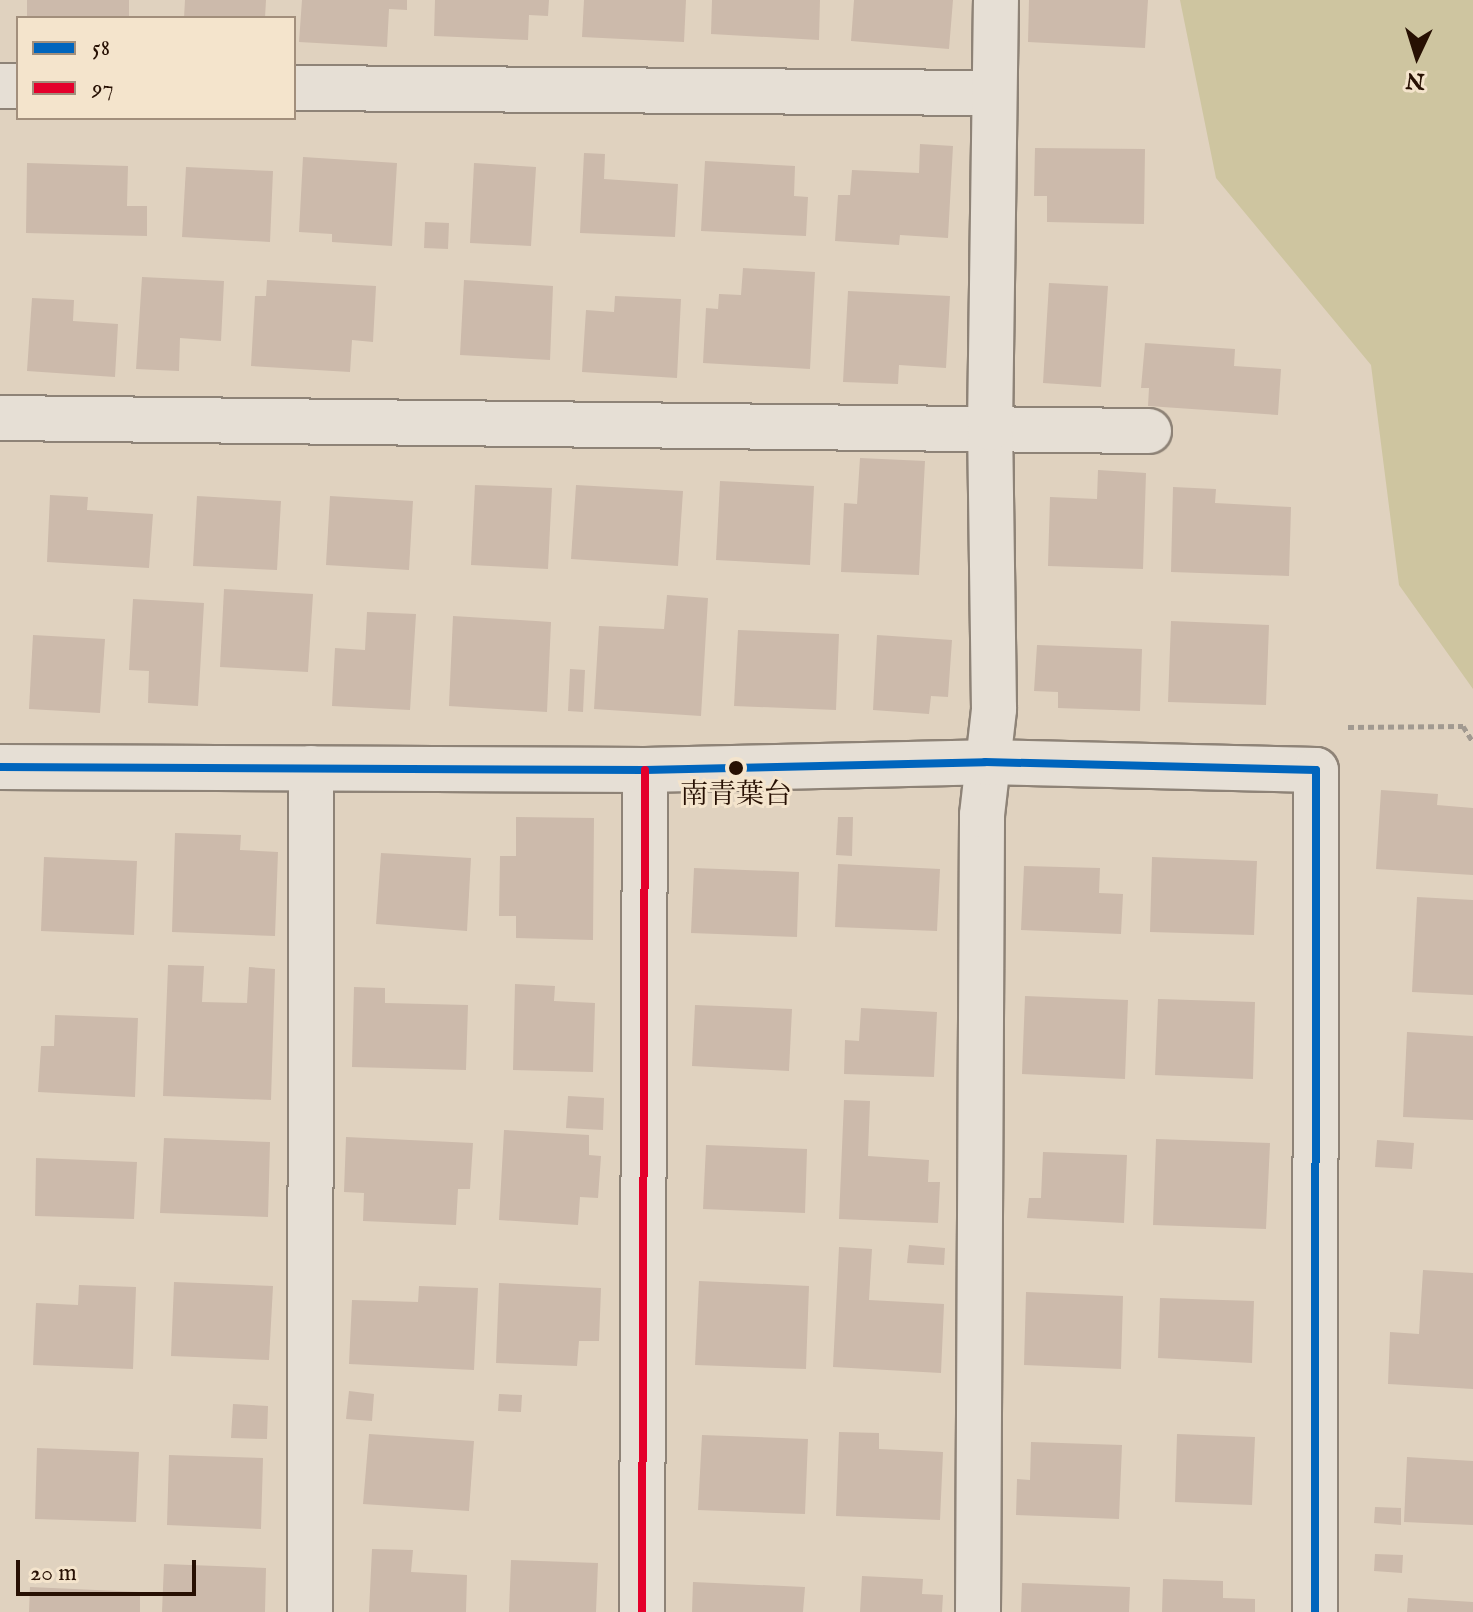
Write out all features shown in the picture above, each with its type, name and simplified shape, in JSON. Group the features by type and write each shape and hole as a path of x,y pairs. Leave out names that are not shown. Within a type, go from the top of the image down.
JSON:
{"street":[{"path":"978,1612 985,762 994,709 990,428 996,0"},
{"path":"296,88 993,93"},
{"path":"0,418 1149,431"},
{"path":"0,767 645,770 985,762 1316,770 1315,1612"},
{"path":"310,1612 311,768"},
{"path":"642,1612 645,770"}],"path":[{"path":"1316,770 1349,725 1463,726 1473,742"}],"shaded area":[{"path":"1180,0 1473,0 1473,689 1399,585 1371,365 1216,178"}],"building":[{"path":"27,0 129,0 129,16 27,16"},
{"path":"185,0 266,0 265,16 184,16"},
{"path":"302,0 407,0 407,10 389,9 387,47 299,42"},
{"path":"435,0 549,0 548,16 529,15 528,40 434,36"},
{"path":"584,0 686,0 684,42 582,37"},
{"path":"712,0 820,0 819,40 711,34"},
{"path":"854,0 953,0 949,49 851,41"},
{"path":"1029,0 1148,0 1145,48 1028,42"},
{"path":"920,144 953,146 948,238 900,235 899,245 835,241 838,195 850,195 852,170 919,173"},
{"path":"1035,148 1145,149 1144,224 1047,222 1047,196 1034,196"},
{"path":"584,153 605,154 604,179 678,184 675,237 580,233"},
{"path":"303,157 397,163 392,246 332,242 332,234 299,232"},
{"path":"705,161 795,166 794,196 808,197 806,236 701,231"},
{"path":"27,163 128,166 127,206 147,206 147,236 26,233"},
{"path":"474,163 536,167 531,246 470,243"},
{"path":"186,167 273,171 270,242 182,237"},
{"path":"425,222 449,223 448,249 424,248"},
{"path":"743,268 815,272 810,369 703,363 706,308 718,309 719,294 741,295"},
{"path":"142,277 224,281 221,341 180,338 179,371 136,369"},
{"path":"267,280 376,286 373,342 352,340 350,372 251,366 255,296 266,296"},
{"path":"464,280 553,286 550,360 460,355"},
{"path":"1049,283 1108,286 1101,387 1043,383"},
{"path":"848,291 950,296 946,368 899,365 898,384 843,382"},
{"path":"615,296 681,299 677,378 582,372 586,310 614,312"},
{"path":"32,298 74,300 73,321 118,324 115,377 27,371"},
{"path":"1145,343 1235,349 1234,366 1281,369 1278,415 1148,406 1149,388 1141,388"},
{"path":"860,458 925,461 919,575 841,572 844,503 857,504"},
{"path":"1098,470 1146,473 1143,569 1048,566 1050,497 1097,499"},
{"path":"720,481 814,486 810,565 716,560"},
{"path":"475,485 552,488 548,569 471,565"},
{"path":"576,485 683,491 678,566 571,559"},
{"path":"1173,487 1216,489 1215,503 1291,507 1289,576 1171,572"},
{"path":"50,495 88,497 87,510 153,514 149,568 47,562"},
{"path":"197,496 281,501 277,570 193,566"},
{"path":"330,496 413,501 409,570 326,565"},
{"path":"224,589 313,594 308,672 220,667"},
{"path":"667,595 708,598 701,716 594,709 599,626 664,629"},
{"path":"133,599 204,603 198,706 148,703 149,671 129,670"},
{"path":"367,612 416,614 410,710 332,706 335,648 365,650"},
{"path":"453,616 551,622 547,712 449,706"},
{"path":"1171,621 1269,625 1266,705 1168,702"},
{"path":"738,630 839,634 836,710 734,706"},
{"path":"33,635 105,639 100,713 29,709"},
{"path":"877,635 952,640 948,697 931,696 929,714 873,710"},
{"path":"1037,645 1142,649 1140,711 1058,708 1058,692 1034,691"},
{"path":"570,669 585,670 583,712 568,711"},
{"path":"1381,790 1438,794 1437,805 1473,808 1473,875 1376,869"},
{"path":"516,817 594,818 593,940 516,938 516,916 499,916 500,856 516,856"},
{"path":"838,817 853,817 852,856 836,855"},
{"path":"175,833 241,835 240,850 278,852 275,936 172,932"},
{"path":"381,853 471,858 467,931 376,924"},
{"path":"44,857 137,861 134,935 41,931"},
{"path":"1152,857 1257,861 1254,935 1150,932"},
{"path":"838,864 940,869 937,931 835,927"},
{"path":"1024,866 1100,868 1099,893 1123,894 1121,934 1021,930"},
{"path":"694,868 799,872 797,937 691,933"},
{"path":"1417,897 1473,900 1473,995 1412,992"},
{"path":"168,965 204,966 202,1002 247,1003 249,967 275,969 271,1100 163,1096"},
{"path":"515,984 555,986 554,1001 595,1003 593,1072 513,1070"},
{"path":"354,987 385,988 385,1003 468,1005 466,1070 352,1067"},
{"path":"1025,996 1128,1000 1125,1079 1022,1074"},
{"path":"1158,999 1255,1002 1253,1079 1155,1075"},
{"path":"695,1005 792,1009 789,1071 692,1066"},
{"path":"861,1008 937,1012 934,1077 844,1074 845,1040 859,1041"},
{"path":"55,1015 138,1018 135,1097 38,1092 41,1046 54,1046"},
{"path":"1407,1032 1473,1036 1473,1120 1403,1117"},
{"path":"568,1096 604,1098 603,1130 566,1128"},
{"path":"844,1100 870,1101 868,1156 929,1160 928,1182 940,1182 938,1223 839,1219"},
{"path":"504,1130 589,1135 589,1155 601,1156 598,1198 580,1197 578,1225 499,1220"},
{"path":"346,1137 473,1143 470,1189 458,1189 456,1225 363,1221 364,1193 344,1192"},
{"path":"164,1138 270,1142 268,1217 160,1213"},
{"path":"1156,1139 1270,1143 1266,1229 1153,1225"},
{"path":"1377,1140 1414,1143 1412,1169 1375,1167"},
{"path":"706,1145 807,1149 805,1213 703,1209"},
{"path":"1043,1152 1127,1155 1124,1223 1027,1218 1029,1198 1041,1198"},
{"path":"36,1158 137,1162 134,1219 35,1216"},
{"path":"909,1245 945,1248 944,1265 907,1263"},
{"path":"839,1247 872,1249 869,1300 944,1304 941,1373 833,1367"},
{"path":"1423,1270 1473,1273 1473,1389 1388,1384 1390,1332 1419,1334"},
{"path":"699,1281 809,1286 806,1369 695,1365"},
{"path":"174,1282 273,1286 269,1360 171,1356"},
{"path":"499,1283 601,1288 599,1341 579,1341 577,1366 496,1363"},
{"path":"79,1285 136,1287 133,1369 33,1365 36,1303 78,1305"},
{"path":"419,1286 478,1288 474,1370 349,1364 352,1300 418,1302"},
{"path":"1026,1292 1123,1296 1121,1369 1024,1365"},
{"path":"1160,1298 1254,1301 1252,1363 1158,1358"},
{"path":"349,1391 374,1394 372,1421 346,1419"},
{"path":"499,1394 522,1395 521,1412 498,1411"},
{"path":"233,1404 268,1406 267,1439 231,1438"},
{"path":"839,1432 879,1433 879,1449 943,1452 940,1520 836,1516"},
{"path":"369,1434 474,1441 469,1511 363,1504"},
{"path":"1177,1434 1255,1437 1252,1505 1175,1502"},
{"path":"702,1435 808,1439 805,1514 698,1510"},
{"path":"1031,1442 1122,1445 1119,1519 1016,1515 1017,1479 1030,1480"},
{"path":"37,1448 139,1452 136,1522 35,1519"},
{"path":"169,1455 263,1458 261,1529 167,1525"},
{"path":"1407,1457 1473,1461 1473,1525 1404,1522"},
{"path":"1375,1507 1401,1508 1401,1525 1374,1523"},
{"path":"372,1549 413,1550 411,1572 467,1575 466,1612 369,1612"},
{"path":"1375,1554 1403,1555 1402,1573 1374,1571"},
{"path":"511,1560 598,1563 596,1612 509,1612"},
{"path":"164,1564 266,1568 265,1612 162,1612"},
{"path":"862,1576 923,1579 922,1594 943,1595 942,1612 860,1612"},
{"path":"1163,1579 1223,1581 1223,1598 1255,1599 1255,1612 1162,1612"},
{"path":"693,1582 805,1587 803,1612 692,1612"},
{"path":"1022,1583 1130,1587 1129,1612 1021,1612"},
{"path":"30,1587 140,1592 140,1612 29,1612"},
{"path":"1408,1598 1473,1602 1473,1612 1407,1612"}],"transit line":[{"name":"58","path":"0,767 645,770 985,762 1316,770 1315,1612"},
{"name":"97","path":"642,1612 645,770"}],"place":[{"name":"南青葉台","path":"736,768"}]}
